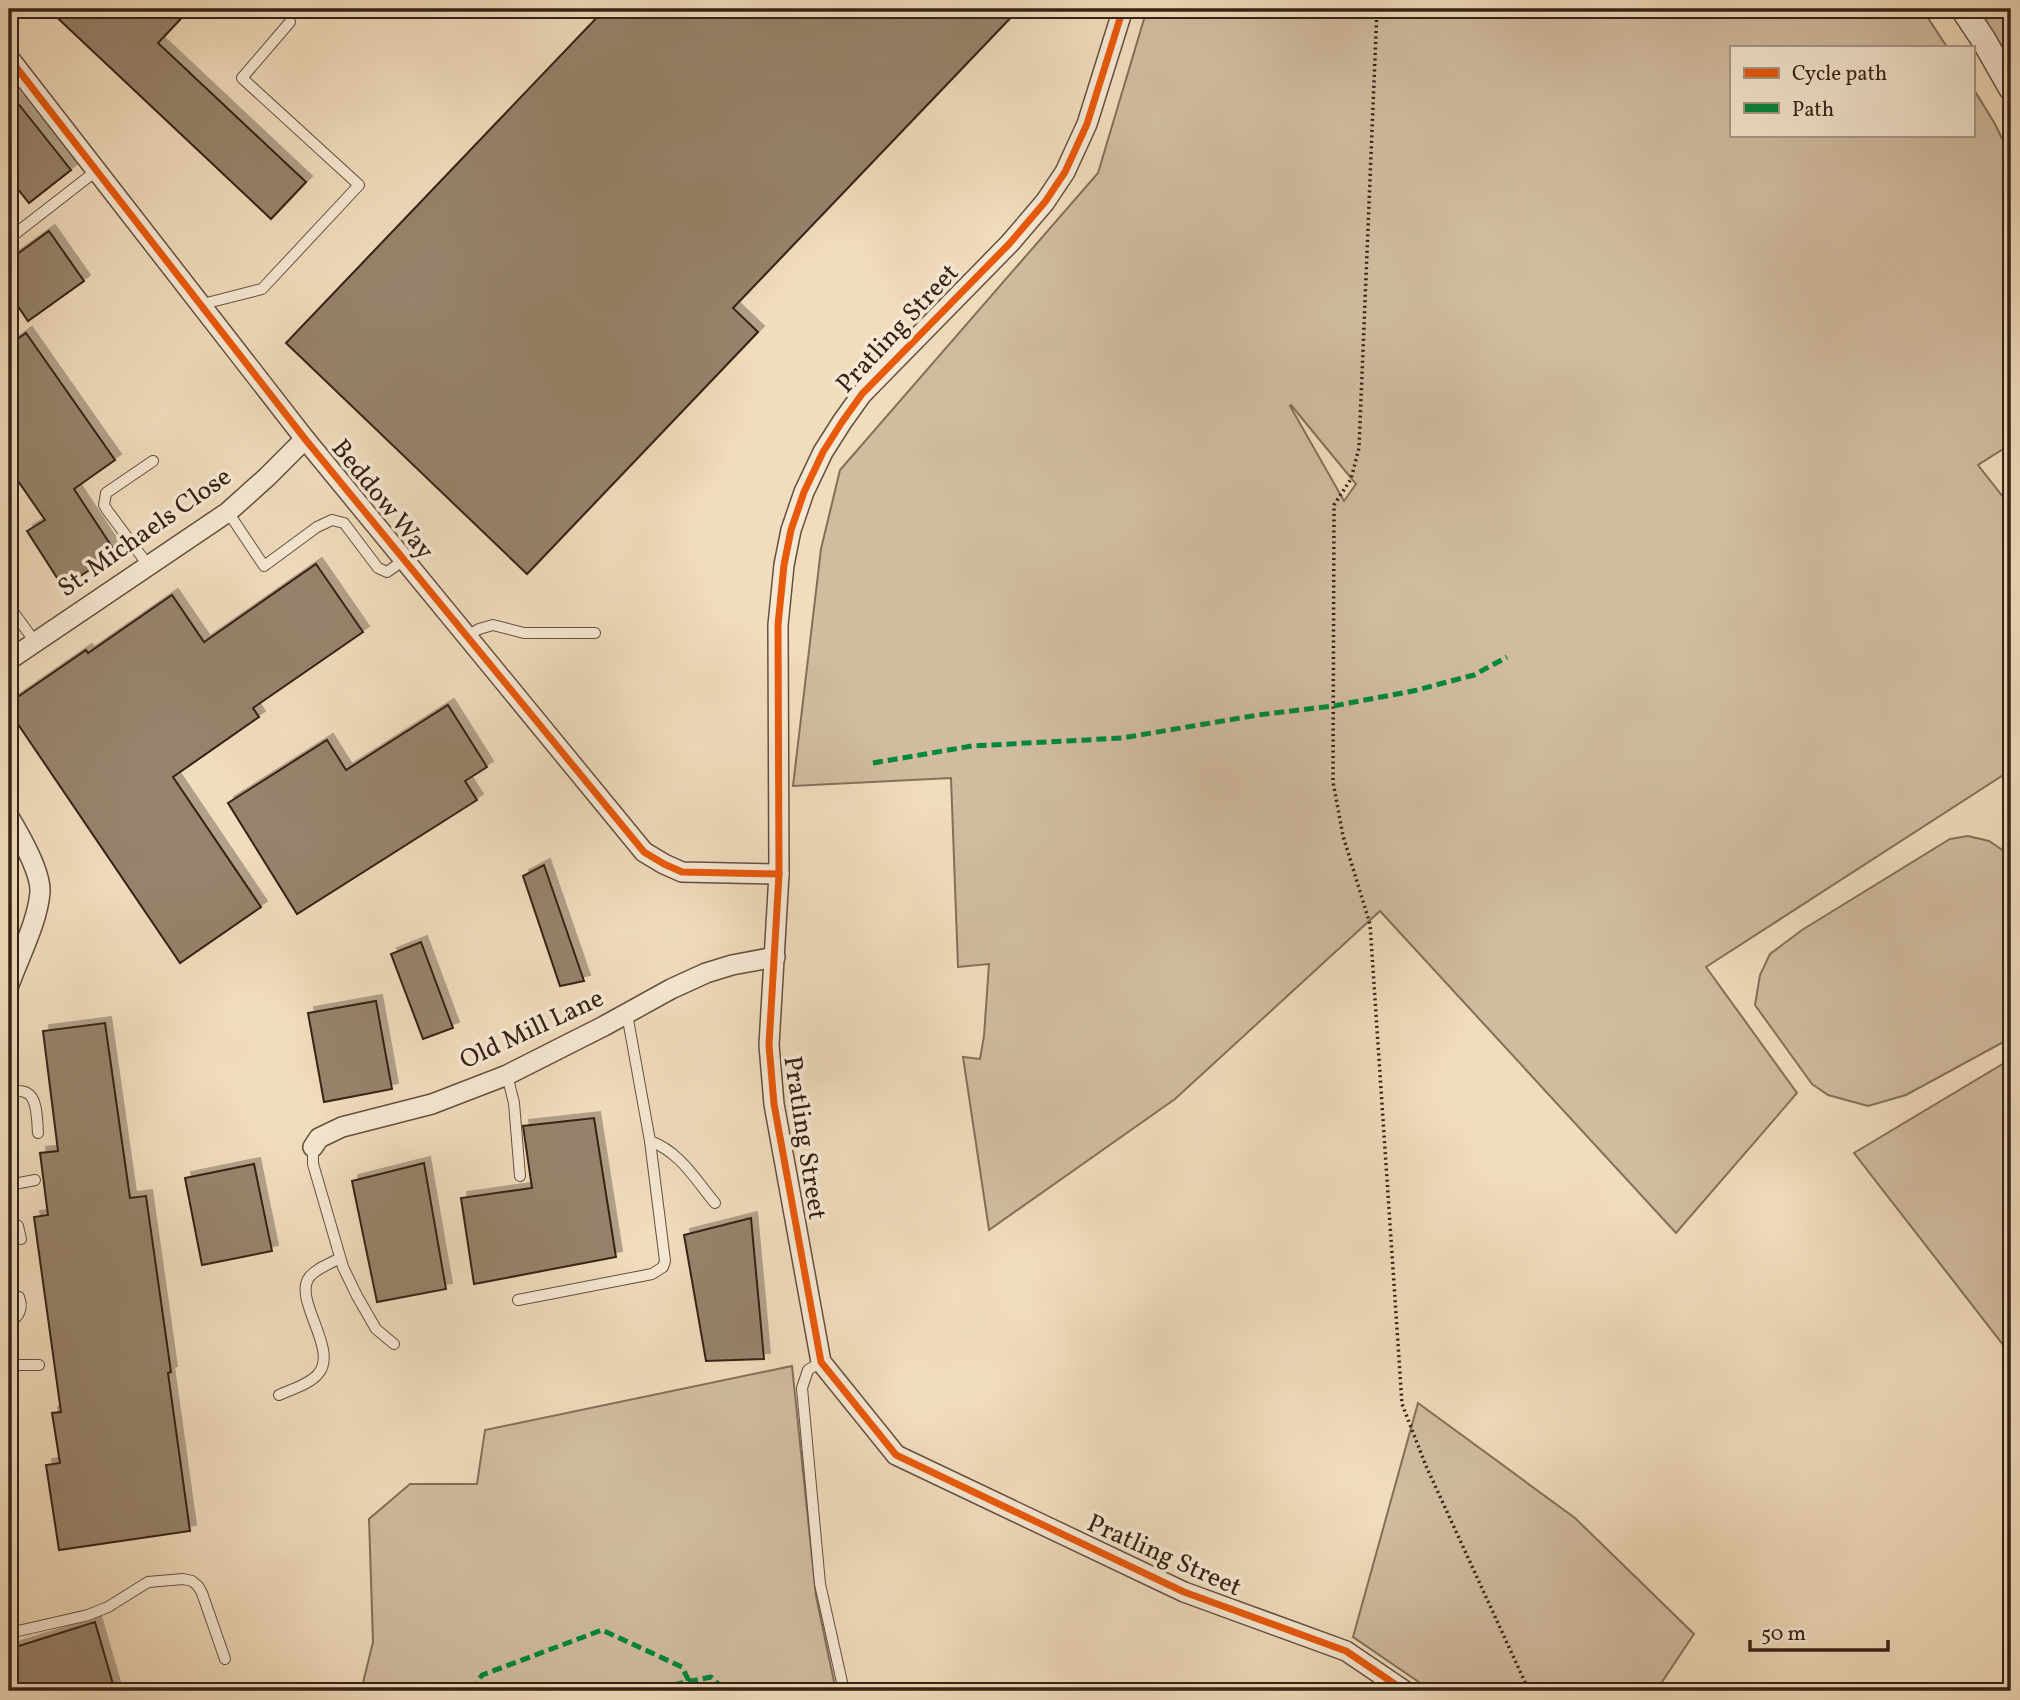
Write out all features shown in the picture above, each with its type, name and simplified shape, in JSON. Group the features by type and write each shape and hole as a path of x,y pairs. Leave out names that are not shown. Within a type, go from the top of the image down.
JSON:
{"street":[{"name":"Pratling Street","path":"1123,9 1087,124 1065,172 1045,202 1010,243 862,394 842,422 804,492 791,530 780,594 778,625 779,874 769,1045 774,1104 821,1362 896,1455 1184,1592 1346,1651 1405,1691"},
{"path":"1963,9 2011,88"},
{"name":"Beddow Way","path":"9,58 304,439 644,852 682,872 779,874"},
{"name":"St. Michaels Close","path":"9,660 228,512 304,439"},
{"path":"9,817 30,856 40,889 35,916 9,985"},
{"name":"Old Mill Lane","path":"313,1147 319,1138 342,1127 432,1104 507,1075 706,973 775,957"}],"lane":[{"path":"199,305 262,289 359,185 242,78 290,22"},
{"path":"9,226 15,234 96,171"},
{"path":"148,565 107,510 104,500 106,493 153,461"},
{"path":"228,512 264,566 317,527 332,520 344,523 378,568 387,572 404,559"},
{"path":"9,606 35,642"},
{"path":"467,636 494,625 524,633 595,633"},
{"path":"519,1300 652,1275 663,1267 665,1261 650,1141 627,1014"},
{"path":"507,1075 514,1102 520,1176"},
{"path":"9,1091 26,1091 31,1095 38,1133"},
{"path":"650,1141 664,1146 675,1155 715,1203"},
{"path":"313,1147 313,1164 340,1258 376,1329 394,1344"},
{"path":"9,1185 35,1180"},
{"path":"9,1220 18,1226 21,1239"},
{"path":"279,1395 312,1380 324,1365 321,1343 305,1293 306,1281 313,1273 340,1258"},
{"path":"9,1321 20,1312 19,1297"},
{"path":"821,1362 808,1370 802,1388 820,1584 844,1691"},
{"path":"9,1366 39,1365"},
{"path":"9,1633 88,1615 108,1607 148,1582 183,1579 192,1581 202,1593 225,1659"}],"path":[{"path":"1377,9 1359,447 1352,479 1334,505 1333,782 1343,836 1370,924 1402,1404 1432,1479 1530,1691"}],"shaded area":[{"path":"1147,9 1922,9 1946,46 1730,46 1730,136 1974,136 1974,90 2011,157 2011,444 1978,465 2011,507 2011,770 1706,967 1797,1093 1676,1233 1380,911 1175,1099 989,1230 963,1057 980,1059 989,964 958,967 951,778 793,786 821,549 840,470 1098,173","holes":["1291,405 1356,484 1344,501 1290,406"]},
{"path":"1979,9 2011,9 2011,66"},
{"path":"1968,836 1989,841 2011,856 2011,1038 1906,1095 1868,1106 1828,1095 1812,1084 1755,1005 1760,975 1770,954 1802,930 1950,839"},
{"path":"2011,1059 2011,1355 1854,1153"},
{"path":"792,1366 816,1596 836,1691 361,1691 373,1642 369,1519 410,1484 477,1484 485,1430"},
{"path":"1418,1403 1575,1518 1694,1634 1656,1691 1432,1691 1353,1637"}],"building":[{"path":"48,9 190,9 158,43 306,182 271,219"},
{"path":"605,9 1019,9 733,308 758,332 527,574 286,343"},
{"path":"9,92 71,170 29,203 9,178"},
{"path":"49,231 84,281 28,321 9,293 9,260"},
{"path":"26,333 115,460 74,489 116,553 63,587 27,531 45,520 9,468 9,345"},
{"path":"316,564 363,632 253,708 259,717 173,777 261,907 180,963 9,711 9,703 172,595 204,642"},
{"path":"448,705 487,767 465,781 477,800 297,914 228,803 327,740 346,770"},
{"path":"544,865 584,981 560,986 523,876"},
{"path":"421,942 453,1028 423,1039 391,954"},
{"path":"376,1001 392,1089 324,1102 308,1013"},
{"path":"105,1023 130,1198 146,1196 190,1531 59,1550 46,1465 60,1463 52,1413 61,1412 34,1217 48,1215 40,1153 58,1151 43,1031"},
{"path":"594,1118 616,1257 474,1284 461,1198 532,1188 523,1126"},
{"path":"424,1163 446,1289 377,1302 352,1181"},
{"path":"254,1164 272,1251 202,1265 185,1178"},
{"path":"751,1218 764,1359 706,1361 684,1235"},
{"path":"95,1622 115,1691 11,1691 9,1649"}],"marked path":[{"path":"873,763 972,746 1122,738 1258,715 1333,706 1413,691 1474,675 1507,657"},
{"path":"472,1691 482,1675 602,1630 682,1667 694,1691"},
{"path":"644,1691 711,1677 726,1691"}],"cycle path":[{"path":"1123,9 1087,124 1065,172 1045,202 1010,243 862,394 823,452 804,492 791,530 784,565 778,625 779,874 769,1045 774,1104 821,1362 896,1455 1184,1592 1346,1651 1405,1691"},
{"path":"9,58 305,439 644,852 682,872 779,874"}]}
